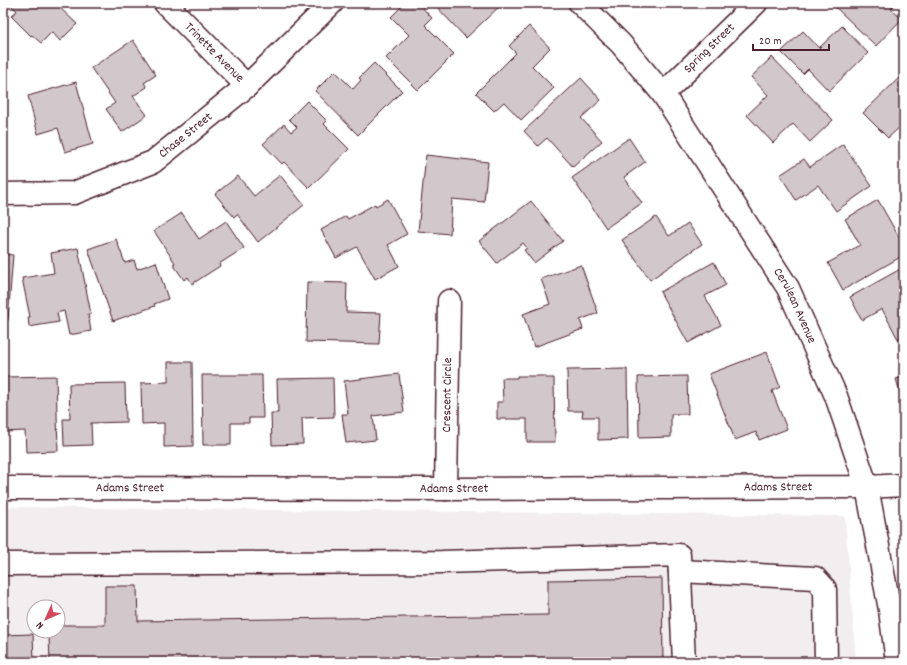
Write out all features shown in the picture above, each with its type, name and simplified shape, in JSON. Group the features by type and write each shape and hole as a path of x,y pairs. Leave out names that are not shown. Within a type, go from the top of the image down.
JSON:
{"street":[{"name":"Trinette Avenue","path":"165,3 247,86"},
{"name":"Chase Street","path":"3,194 74,193 153,162 247,86 332,3"},
{"name":"Cerulean Avenue","path":"580,3 621,44 663,94 788,288 836,396 867,487 890,610 897,662"},
{"name":"Spring Street","path":"663,94 756,3"},
{"name":"Crescent Circle","path":"446,489 449,301"},
{"name":"Adams Street","path":"3,488 446,489 867,487 904,485"},
{"path":"3,564 442,562 679,555 684,662"},
{"path":"680,572 815,578 825,589 826,662"}],"shaded area":[{"path":"3,507 845,516 856,662 3,662"}],"building":[{"path":"13,3 55,3 77,24 60,41 52,32 41,43 32,35 31,36 11,16 17,11 11,5"},
{"path":"405,3 418,3 432,18 425,25 454,54 418,90 386,58 409,35 391,17"},
{"path":"433,3 503,3 466,38"},
{"path":"831,3 897,3 891,9 902,19 876,46"},
{"path":"529,26 550,48 532,66 554,88 521,120 504,102 494,111 476,93 516,53 509,46"},
{"path":"842,26 868,53 829,91 808,69 803,74 781,52 803,31 819,48"},
{"path":"133,40 156,75 144,83 147,87 133,96 147,115 122,132 106,109 115,103 91,68"},
{"path":"772,57 833,120 810,142 793,124 773,143 747,115 768,95 751,77"},
{"path":"374,63 402,91 358,135 315,91 335,71 353,89 361,80 359,78"},
{"path":"904,73 904,127 902,125 888,138 863,113"},
{"path":"581,78 601,100 581,118 602,141 573,167 547,138 538,146 524,131"},
{"path":"76,82 93,144 65,152 58,128 38,134 28,96"},
{"path":"307,101 327,121 324,124 349,149 309,188 284,162 282,164 263,144 284,124 291,132 297,127 289,119"},
{"path":"629,138 645,162 624,177 642,203 606,228 572,178"},
{"path":"843,144 872,186 836,211 818,185 796,200 780,175 804,159 810,167"},
{"path":"426,155 488,162 484,202 452,199 450,234 418,231"},
{"path":"280,175 304,205 258,242 237,214 234,217 215,194 238,176 254,196"},
{"path":"388,199 407,234 388,245 399,266 375,279 357,247 336,258 321,230 346,216 348,219 375,204 376,206"},
{"path":"878,200 904,246 904,255 843,290 828,263 860,245 845,219"},
{"path":"531,201 563,241 534,263 524,250 527,248 523,243 497,263 479,241"},
{"path":"182,213 199,239 226,221 244,248 192,284 188,277 184,280 173,264 175,263 154,231"},
{"path":"656,217 669,236 688,223 702,244 650,280 622,240"},
{"path":"116,239 125,263 134,260 137,269 156,262 168,299 154,304 155,306 113,321 88,249"},
{"path":"78,248 91,314 88,314 91,331 69,335 64,311 57,313 59,322 29,327 28,317 30,317 22,278 54,273 51,253"},
{"path":"3,254 13,255 8,320 3,319"},
{"path":"714,262 726,285 705,296 721,325 688,343 660,292"},
{"path":"581,265 598,313 580,320 583,329 534,347 523,314 550,304 541,279"},
{"path":"904,267 904,335 898,339 882,309 862,320 850,297"},
{"path":"307,282 347,283 346,312 381,313 379,344 306,342"},
{"path":"767,352 780,387 772,391 787,429 759,440 756,432 735,440 709,374"},
{"path":"168,362 192,362 193,446 164,447 164,423 142,424 141,383 168,382"},
{"path":"627,369 628,439 598,440 598,417 582,417 583,411 568,411 567,370"},
{"path":"399,374 404,412 373,416 376,440 346,443 342,414 348,414 344,381"},
{"path":"202,375 262,375 263,418 249,418 249,423 231,423 231,445 203,445"},
{"path":"56,376 58,451 26,452 25,431 3,432 3,377"},
{"path":"517,376 545,376 545,378 554,378 555,442 527,442 527,419 497,419 497,402 503,402 502,378 517,378"},
{"path":"687,376 688,414 671,414 671,437 639,438 638,377"},
{"path":"904,377 904,405 896,379"},
{"path":"333,378 334,417 302,418 303,444 272,445 271,413 278,413 277,379"},
{"path":"125,383 126,422 91,423 92,445 64,446 63,419 70,419 69,384"},
{"path":"662,578 663,662 50,662 49,639 66,639 66,625 105,625 105,586 137,586 138,621 548,615 548,580"},
{"path":"26,634 26,639 33,639 34,662 3,662 3,635"}]}
